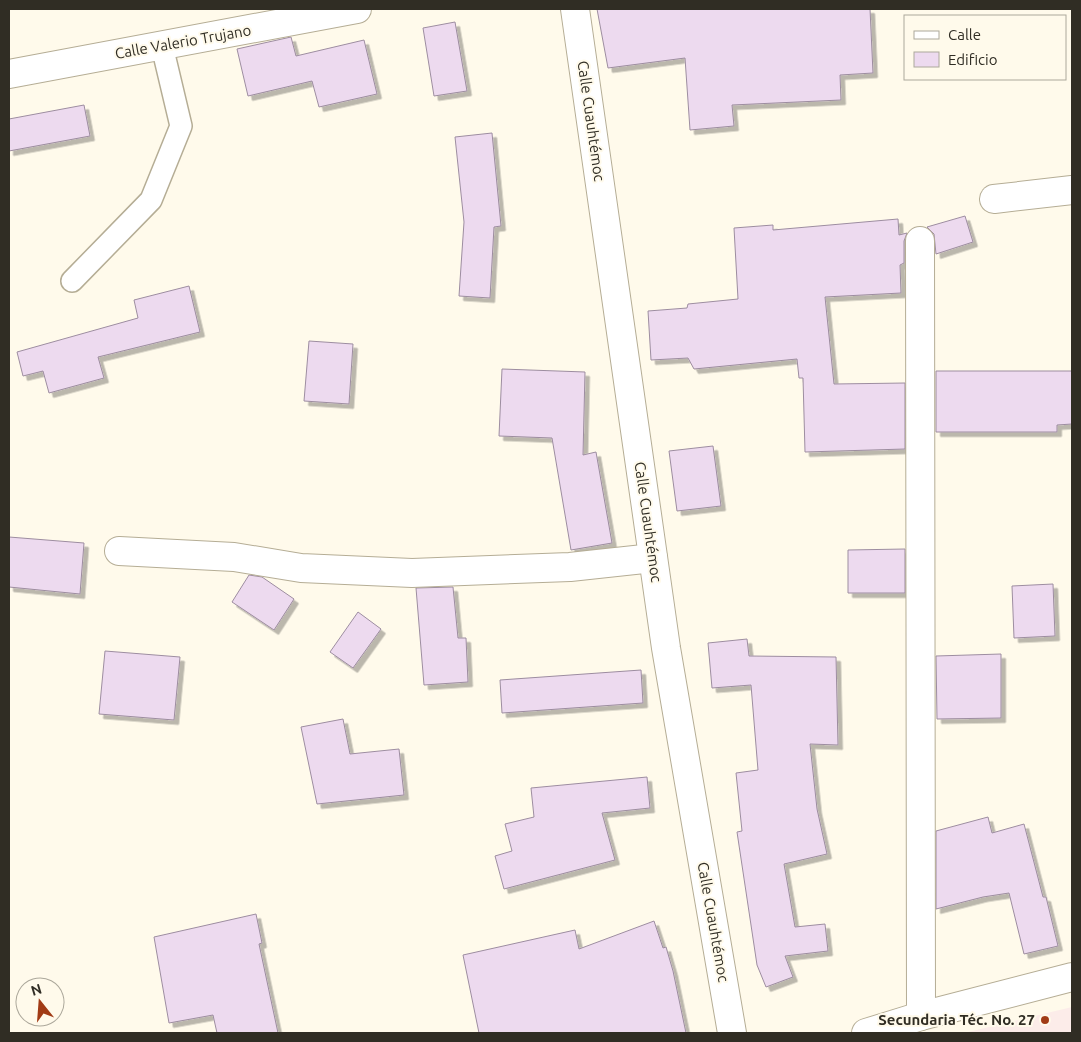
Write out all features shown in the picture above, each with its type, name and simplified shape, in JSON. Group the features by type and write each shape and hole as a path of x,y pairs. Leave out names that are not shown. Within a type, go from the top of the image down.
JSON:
{"street":[{"name":"Calle Valerio Trujano","path":"9,74 162,46 305,14 357,9"},
{"name":"Calle Cuauhtémoc","path":"575,9 666,648 732,1033"},
{"path":"994,199 1072,190"},
{"path":"920,240 921,1016"},
{"path":"119,551 234,557 301,568 412,573 570,567 653,558"},
{"path":"866,1033 921,1016 1072,977"}],"lane":[{"path":"72,281 151,200 181,126 162,46"}],"shaded area":[{"name":"Secundaria Téc. No. 27","path":"1072,1007 1072,1033 964,1033"}],"building":[{"path":"597,9 870,9 873,73 840,75 841,100 732,105 734,126 690,130 685,58 608,68"},
{"path":"455,22 467,91 434,96 423,28"},
{"path":"291,37 296,56 364,40 377,94 319,107 312,81 248,96 237,49"},
{"path":"84,105 90,136 9,151 9,119"},
{"path":"492,133 501,226 494,227 490,298 459,296 464,222 455,137"},
{"path":"965,216 973,242 936,254 934,234 927,227"},
{"path":"898,219 899,235 907,233 904,241 904,263 900,265 901,293 825,297 834,384 905,383 905,449 805,452 803,378 799,378 797,359 694,369 688,358 651,360 648,311 687,308 688,304 738,299 734,228 773,225 773,230"},
{"path":"189,286 200,332 98,357 104,378 49,393 43,371 23,376 17,352 138,318 134,300"},
{"path":"309,341 353,344 349,404 304,401"},
{"path":"502,369 585,372 583,455 596,452 612,543 571,550 552,438 499,436"},
{"path":"936,371 1072,371 1072,424 1057,425 1057,432 936,432"},
{"path":"713,446 721,506 677,511 669,451"},
{"path":"9,537 84,543 80,594 9,587"},
{"path":"905,549 905,593 848,593 848,550"},
{"path":"249,575 262,577 294,599 274,630 232,602"},
{"path":"1053,584 1055,636 1014,638 1012,586"},
{"path":"453,587 458,638 466,638 468,682 424,685 416,588"},
{"path":"358,612 381,629 353,668 330,652"},
{"path":"747,639 749,656 836,657 838,745 810,744 817,809 827,854 784,864 795,927 825,924 828,951 785,956 793,977 766,987 757,965 737,832 742,831 736,773 758,770 751,685 712,688 708,643"},
{"path":"105,651 180,657 174,720 99,714"},
{"path":"1001,654 1001,718 937,719 936,656"},
{"path":"641,670 643,703 502,713 500,680"},
{"path":"343,719 350,754 399,749 404,795 317,804 301,727"},
{"path":"647,777 650,808 602,813 615,860 504,889 495,856 512,851 505,824 534,817 531,788"},
{"path":"988,817 992,833 1024,824 1043,897 1046,897 1058,946 1024,954 1009,893 983,897 936,909 936,831"},
{"path":"256,914 262,943 259,944 278,1033 217,1033 213,1015 169,1023 154,937"},
{"path":"654,921 663,948 666,947 673,971 686,1033 479,1033 463,955 575,930 579,949"}],"place":[{"name":"Secundaria Téc. No. 27","path":"1045,1020"}]}
